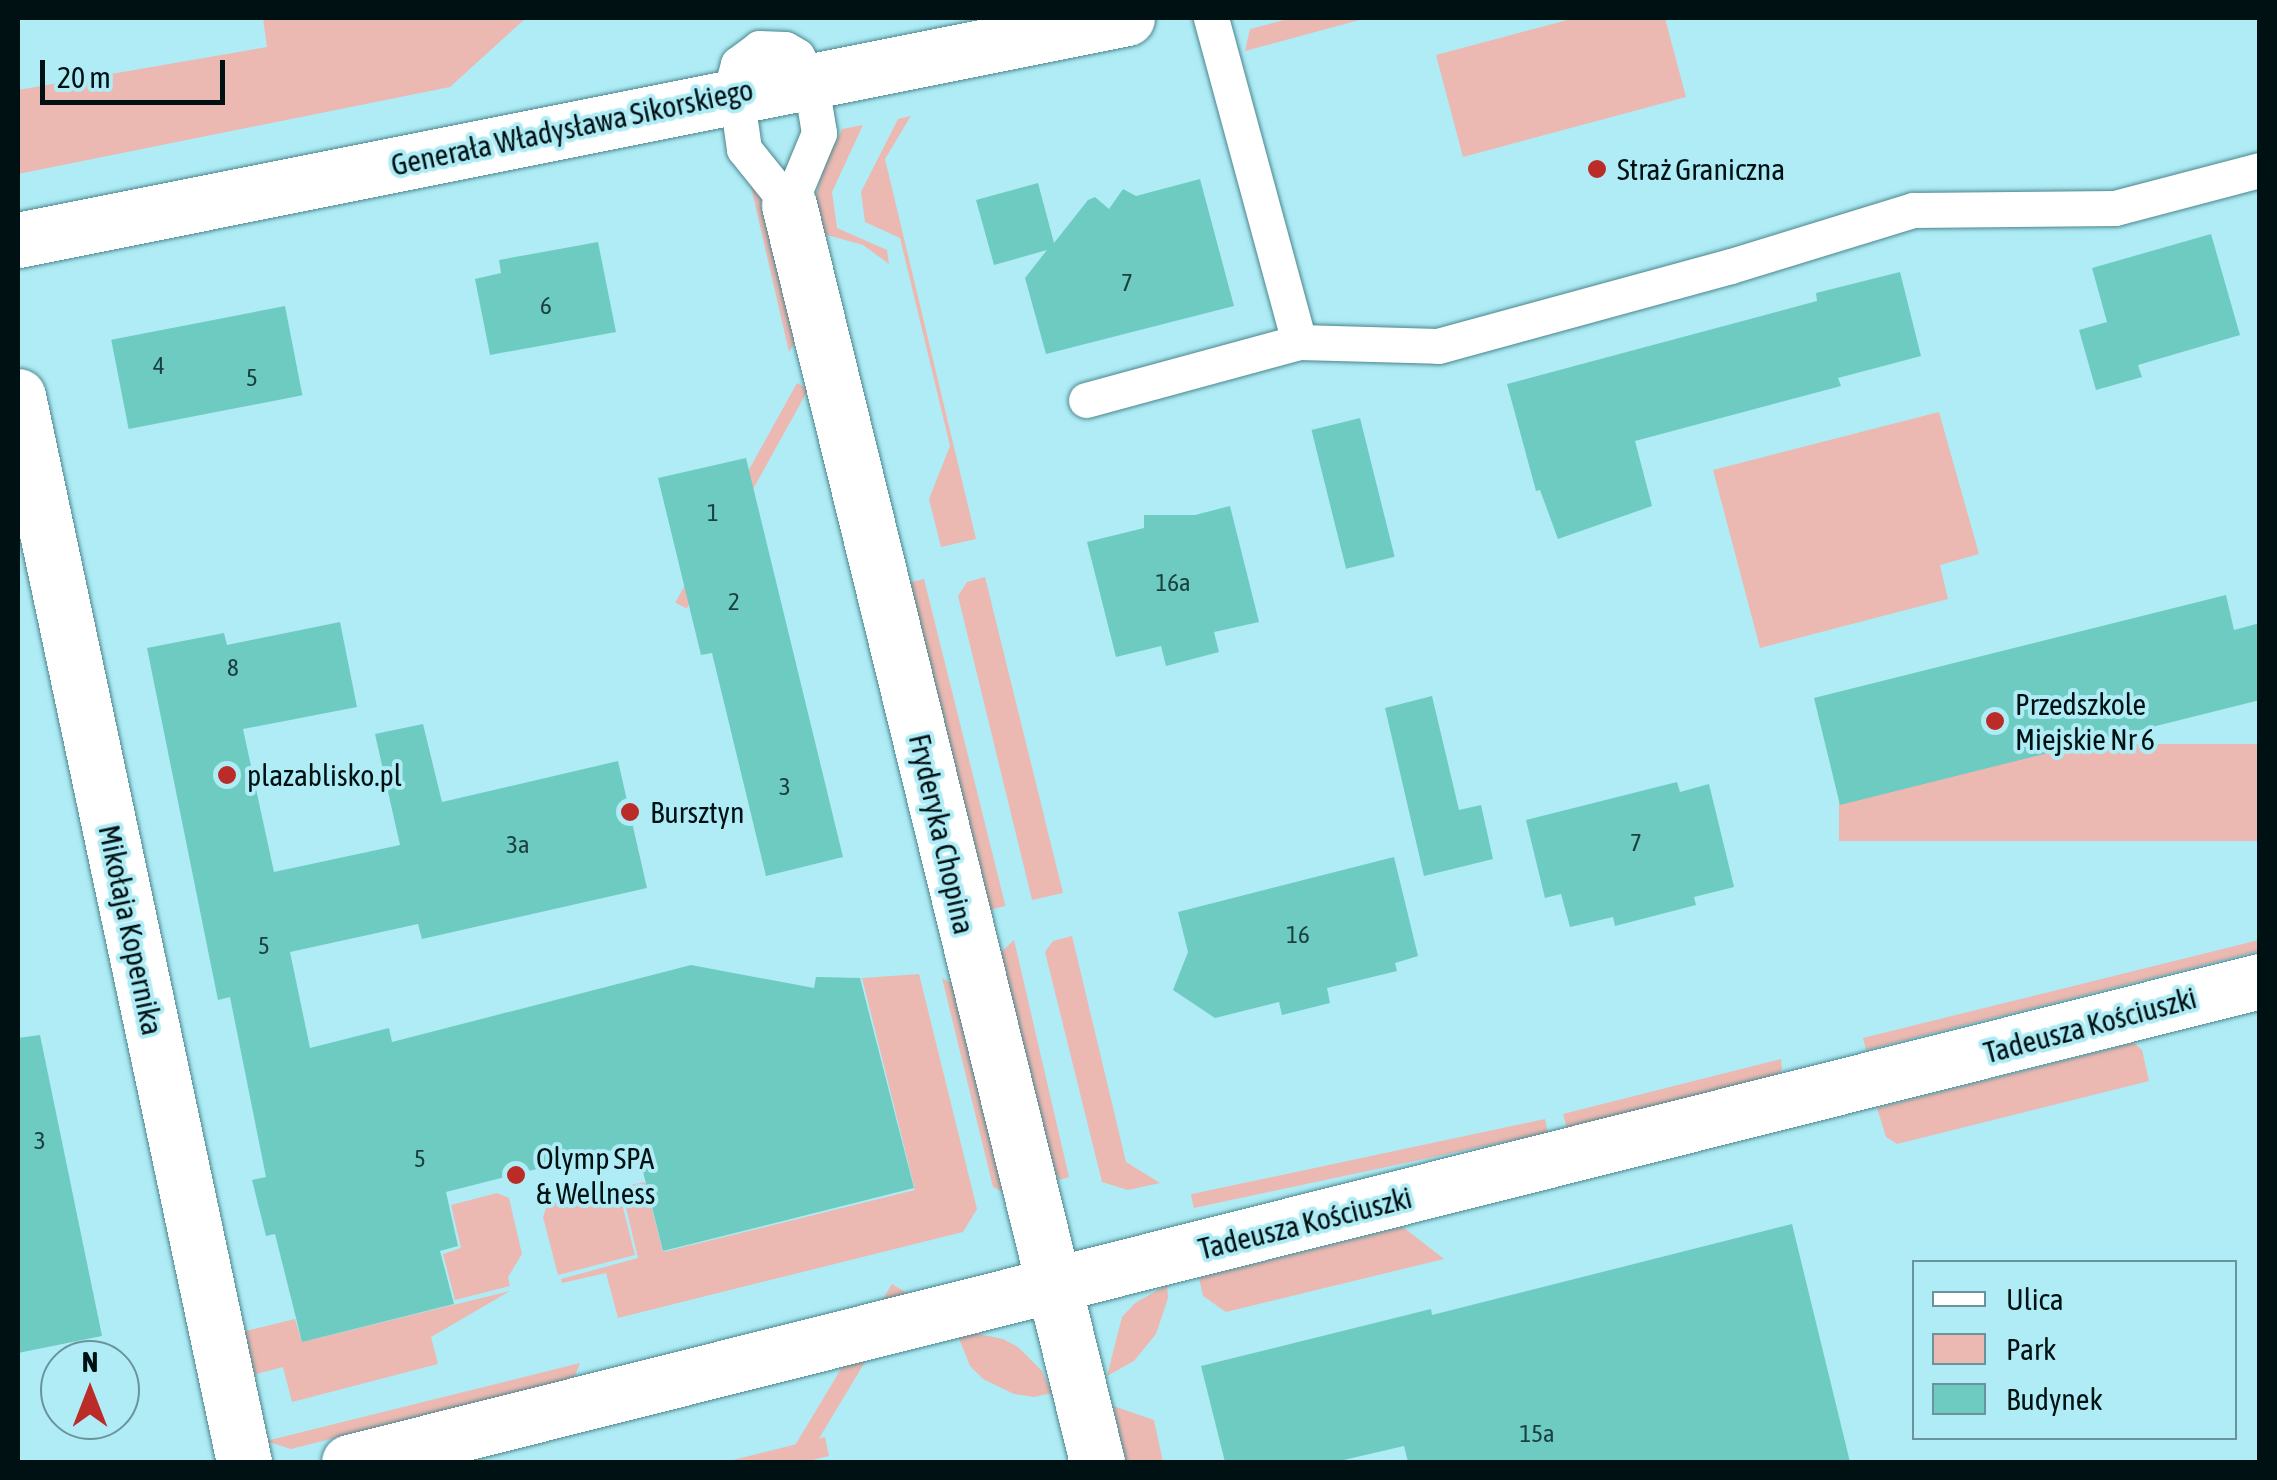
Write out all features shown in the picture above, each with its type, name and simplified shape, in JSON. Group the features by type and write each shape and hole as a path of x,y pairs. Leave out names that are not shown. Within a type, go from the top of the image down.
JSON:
{"street":[{"name":"Generała Władysława Sikorskiego","path":"18,240 1127,18"},
{"name":"Fryderyka Chopina","path":"790,205 1097,1462"},
{"name":"Mikołaja Kopernika","path":"18,396 244,1462"},
{"name":"Tadeusza Kościuszki","path":"349,1462 2260,981"}],"lane":[{"path":"1211,18 1299,342"},
{"path":"790,205 819,133 810,79"},
{"name":"Fryderyka Chopina","path":"734,94 744,150 790,205"},
{"path":"1086,400 1299,342 1438,346 1731,266 1914,210 2115,208 2260,170"}],"green space":[{"path":"263,18 526,18 450,87 18,174 18,90 267,47"},
{"path":"1292,18 1367,18 1245,51 1250,29"},
{"path":"1575,18 1665,18 1686,97 1463,157 1436,55"},
{"path":"911,116 885,159 976,539 941,547 929,499 950,446 900,238 865,222 861,192 898,119"},
{"path":"863,125 832,192 837,228 887,250 889,264 863,245 820,233 815,200 823,168 842,129"},
{"path":"749,178 765,205 795,342 789,352"},
{"path":"797,383 808,389 687,609 675,603"},
{"path":"1939,412 1979,554 1940,565 1948,599 1760,648 1713,470"},
{"path":"985,577 1063,893 1032,900 958,596 967,582"},
{"path":"924,579 1006,906 989,910 908,583"},
{"path":"1839,744 2259,744 2259,841 1839,841"},
{"path":"1072,936 1126,1162 1160,1183 1128,1190 1102,1182 1045,952 1053,941"},
{"path":"1014,940 1069,1177 1059,1180 1050,1161 1000,953"},
{"path":"2259,940 2259,951 1866,1050 1863,1038"},
{"path":"919,974 977,1209 963,1232 618,1318 606,1273 562,1283 561,1279 638,1258 621,1187 645,1182 663,1252 915,1190 862,978"},
{"path":"942,978 955,985 1005,1193 993,1187"},
{"path":"2134,1043 2142,1050 2149,1081 1897,1144 1886,1137 1877,1108"},
{"path":"1781,1059 1778,1075 1567,1129 1563,1114"},
{"path":"1545,1119 1548,1133 1194,1208 1191,1194"},
{"path":"618,1188 635,1255 558,1275 543,1217 547,1205"},
{"path":"497,1193 509,1198 522,1254 508,1277 510,1286 455,1300 443,1254 461,1248 451,1205"},
{"path":"1403,1227 1444,1259 1226,1312 1203,1296 1199,1278"},
{"path":"892,1284 907,1293 805,1462 785,1462"},
{"path":"1167,1285 1168,1298 1156,1334 1134,1361 1107,1376 1122,1317 1135,1303"},
{"path":"510,1291 431,1337 438,1364 292,1402 283,1367 244,1377 234,1334 295,1319 302,1342"},
{"path":"973,1333 1003,1339 1018,1347 1042,1371 1052,1393 1034,1397 1014,1394 983,1379 970,1366 958,1336"},
{"path":"580,1363 574,1378 291,1449 266,1441"},
{"path":"1113,1406 1154,1420 1163,1462 1126,1462"},
{"path":"825,1437 829,1456 804,1462 725,1462"}],"building":[{"path":"1200,179 1234,306 1046,354 1025,278 1047,250 994,265 976,200 1038,183 1054,243 1088,200 1095,197 1109,209 1123,189 1136,196"},
{"path":"2211,234 2240,335 2138,365 2142,377 2096,390 2079,330 2107,322 2092,268"},
{"path":"598,242 616,332 490,355 475,279 501,273 499,260"},
{"path":"1900,272 1921,356 1838,378 1841,386 1635,441 1652,506 1558,539 1540,490 1536,491 1507,384 1817,301 1816,293"},
{"path":"285,306 302,395 129,429 111,340"},
{"path":"1360,418 1395,557 1346,569 1311,430"},
{"path":"746,458 843,857 766,876 712,653 701,655 658,478"},
{"path":"1230,506 1259,622 1214,632 1219,652 1166,666 1161,646 1116,657 1087,542 1144,528 1144,515 1195,515"},
{"path":"2226,595 2234,630 2260,623 2260,700 1840,805 1814,698"},
{"path":"340,622 357,707 243,729 274,872 400,845 375,734 423,724 442,802 618,761 647,888 422,939 418,924 290,952 310,1048 389,1028 392,1042 691,965 814,988 816,977 860,978 914,1188 663,1251 636,1144 446,1192 458,1246 440,1251 454,1304 302,1342 275,1234 266,1236 252,1180 266,1177 230,997 218,1000 147,648 224,633 227,645"},
{"path":"1432,696 1459,810 1481,805 1493,859 1424,876 1385,708"},
{"path":"1677,782 1680,792 1709,784 1734,887 1694,897 1696,905 1615,926 1613,917 1570,927 1561,894 1545,898 1526,820"},
{"path":"1394,857 1418,956 1395,963 1397,971 1327,988 1330,1003 1282,1015 1279,1002 1215,1018 1173,990 1188,952 1178,912"},
{"path":"40,1035 102,1336 40,1340 40,1349 18,1353 18,1038"},
{"path":"1792,1224 1850,1462 1408,1462 1404,1446 1335,1462 1225,1462 1201,1366 1431,1309 1432,1315"}],"place":[{"name":"Straż Graniczna","path":"1597,169"},
{"name":"Przedszkole Miejskie Nr 6","path":"1995,721"},
{"name":"plazablisko.pl","path":"227,775"},
{"name":"Bursztyn","path":"630,812"},
{"name":"Olymp SPA & Wellness","path":"516,1175"}]}
